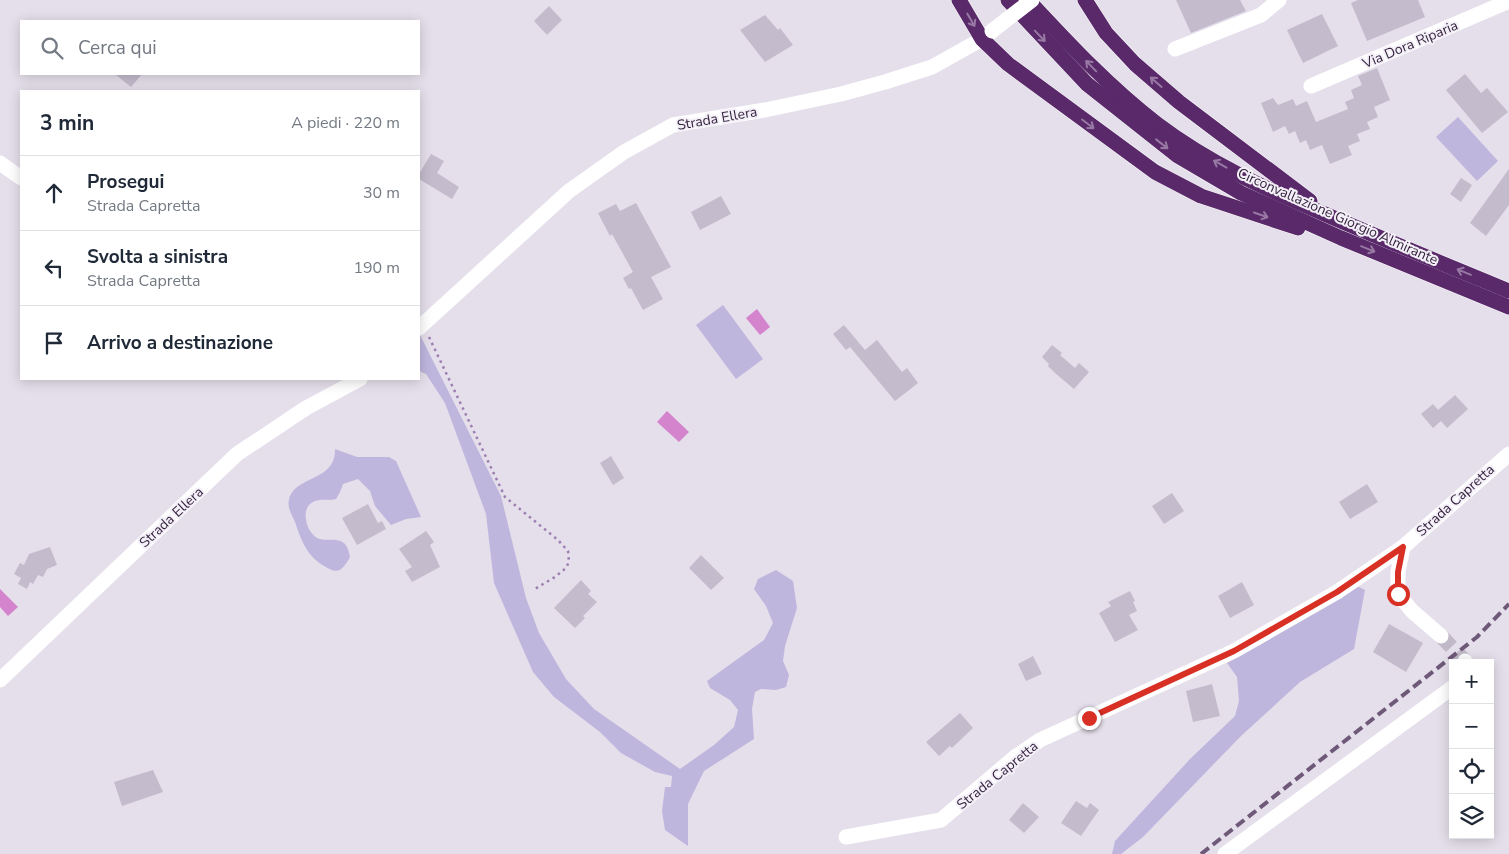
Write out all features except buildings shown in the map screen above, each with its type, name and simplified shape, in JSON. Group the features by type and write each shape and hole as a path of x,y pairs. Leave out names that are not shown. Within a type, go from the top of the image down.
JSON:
{"highway":[{"path":"959,0 1008,64 1155,172 1201,196 1319,236 1341,238"},
{"name":"Circonvallazione Giorgio Almirante","path":"1008,0 1087,84 1178,156 1241,193 1341,238 1509,307"},
{"name":"Circonvallazione Giorgio Almirante","path":"1028,0 1103,79 1157,124 1204,155 1252,182 1509,291"},
{"path":"1089,4 1106,33 1135,64 1179,102 1334,218"}],"street":[{"name":"Strada Ellera","path":"421,326 569,192 624,152 673,125 765,110 841,94 932,67 987,35 1032,0"},
{"path":"1175,49 1261,16 1279,0"},
{"name":"Via Dora Riparia","path":"1311,86 1509,2"},
{"path":"0,163 20,177"},
{"name":"Strada Ellera","path":"0,680 237,454 306,408 358,380"},
{"name":"Strada Capretta","path":"846,837 940,820 1025,749 1040,740 1234,651 1337,592 1403,547 1509,454"},
{"name":"Strada Capretta","path":"1403,547 1398,572 1398,594 1412,611 1441,636"},
{"path":"1225,854 1449,689"}],"path":[{"path":"421,326 506,497 558,540 568,551 566,568 533,590"}],"shaded area":[{"path":"1458,117 1498,161 1477,181 1436,137"},
{"path":"723,305 763,359 736,379 696,325"},
{"path":"757,309 770,327 760,335 746,318"},
{"path":"420,335 501,496 526,598 539,633 566,679 594,709 680,769 714,745 734,727 738,710 730,700 710,688 707,681 764,640 773,623 766,606 754,589 758,579 776,570 793,581 797,608 785,646 783,661 789,675 786,687 776,690 761,689 755,692 752,709 754,739 704,771 688,804 688,846 665,830 662,811 665,787 671,787 672,776 655,772 621,753 600,732 554,697 533,672 494,583 486,514 445,403 426,374 420,371"},
{"path":"667,411 689,432 679,442 657,422"},
{"path":"335,449 357,457 389,457 396,461 421,517 406,519 391,525 375,506 370,491 358,479 343,484 336,499 313,502 309,505 306,514 307,526 310,531 317,538 341,541 348,550 350,557 345,566 336,571 318,562 305,547 289,506 292,492 298,486 329,467 334,460"},
{"path":"1357,586 1365,590 1354,649 1300,682 1241,736 1143,837 1121,854 1112,854 1115,841 1190,759 1235,716 1239,701 1237,677 1227,663"},
{"path":"0,589 18,607 8,616 0,607"}],"tunnel":[{"path":"1441,636 1463,659"}],"railway":[{"path":"1201,854 1477,637 1509,604"}],"route":[{"path":"1089,718 1234,651 1337,592 1403,547 1398,572 1398,594"}]}
